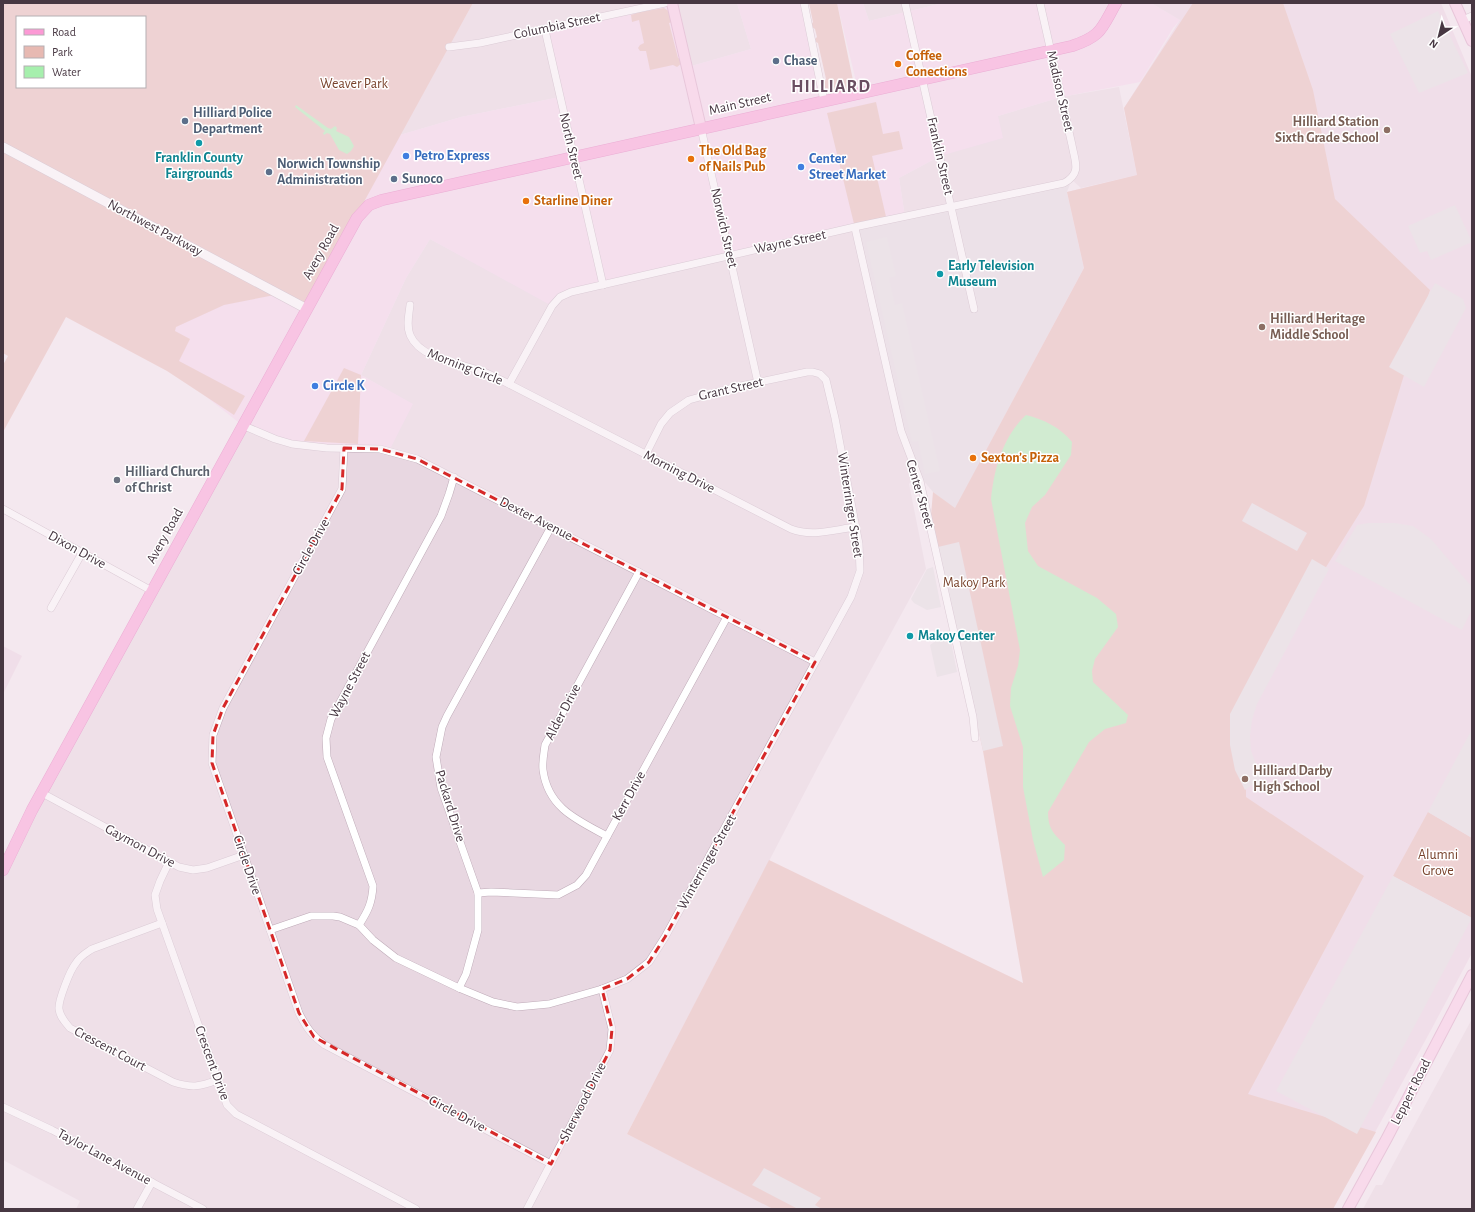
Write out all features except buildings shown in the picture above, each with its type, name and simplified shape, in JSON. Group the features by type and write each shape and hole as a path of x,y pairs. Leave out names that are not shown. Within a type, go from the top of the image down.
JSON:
{"main road":[{"name":"Norwich Street","path":"672,3 701,128"},
{"name":"Main Street","path":"357,218 369,206 382,200 1072,46 1095,37 1102,29 1116,3"},
{"path":"1455,3 1468,18 1472,41"},
{"name":"Avery Road","path":"3,870 16,840 242,425 357,218"},
{"name":"Leppert Road","path":"1348,1209 1387,1138 1472,974"}],"street":[{"name":"Columbia Street","path":"449,47 480,43 545,30 665,3"},
{"path":"804,3 824,101"},
{"name":"Franklin Street","path":"905,3 974,309"},
{"name":"Madison Street","path":"1040,3 1076,168 1072,179"},
{"name":"North Street","path":"545,30 603,285"},
{"name":"Norwich Street","path":"701,128 758,383"},
{"name":"Northwest Parkway","path":"3,147 307,308"},
{"name":"Wayne Street","path":"509,384 552,306 560,297 571,292 730,255 1064,183 1072,179"},
{"name":"Center Street","path":"855,228 901,431 920,481 973,717 975,738"},
{"name":"Morning Circle","path":"410,305 407,325 408,330 415,343 422,350 431,355 484,372 509,384"},
{"name":"Grant Street","path":"646,454 661,424 670,413 689,400 807,372 820,374"},
{"name":"Winterringer Street","path":"270,930 311,916 336,916 359,925 373,940 396,958 459,988 493,1002 517,1007 549,1004 602,989 627,979 648,962 665,937 851,597 860,571 859,544 847,481 826,380 820,374"},
{"name":"Morning Drive","path":"509,384 791,529 802,533 813,534 855,527"},
{"name":"Dexter Avenue","path":"242,425 275,439 292,444 327,448 380,449 417,459 815,662"},
{"name":"Circle Drive","path":"344,448 342,489 223,708 213,735 212,763 299,1013 305,1026 314,1037 326,1045 551,1164"},
{"name":"Wayne Street","path":"359,925 368,910 372,898 373,886 327,757 326,738 331,719 441,516 454,477"},
{"name":"Dixon Drive","path":"3,509 152,592"},
{"name":"Packard Drive","path":"459,988 466,974 478,930 478,893 441,788 436,757 442,727 447,716 551,527"},
{"path":"51,608 82,553"},
{"name":"Alder Drive","path":"608,836 568,815 550,795 543,770 545,745 639,572"},
{"name":"Kerr Drive","path":"478,893 491,892 558,895 577,885 586,875 608,836 727,617"},
{"name":"Gaymon Drive","path":"42,794 179,867 193,870 207,868 244,855"},
{"name":"Crescent Drive","path":"169,862 155,895 157,908 227,1105 236,1114 416,1209"},
{"name":"Crescent Court","path":"162,923 92,949 82,955 75,964 60,999 59,1010 62,1020 70,1028 173,1082 187,1087 202,1086 217,1080"},
{"name":"Sherwood Drive","path":"527,1209 610,1050 612,1029 602,989"},
{"name":"Taylor Lane Avenue","path":"3,1107 52,1130 203,1209"},
{"path":"137,1209 152,1182"}],"highlighted area":[{"path":"344,448 380,449 417,459 815,662 665,937 649,962 627,979 602,989 612,1029 610,1050 551,1164 314,1037 299,1013 212,763 213,735 223,708 342,489"}],"shaded area":[{"path":"473,3 665,3 560,97 461,117 400,135"},
{"path":"672,3 737,3 751,49 688,67"},
{"path":"672,3 688,67 751,49 737,3 804,3 824,101 854,94 857,85 837,3 863,3 869,21 943,3 1151,3 1180,20 1173,28 1140,82 1061,97 998,116 1003,138 940,156 899,178 905,217 571,292 552,306 430,239 406,278 361,375 413,404 389,451 292,444 242,425 161,361 176,327 400,135 461,117 560,97 545,30"},
{"path":"863,3 943,3 869,21"},
{"name":"Hilliard Darby High School","path":"1151,3 1441,3 1472,77 1472,953 1333,1209 1108,1209 955,509 1084,268 1067,192 1137,175 1124,108 1180,20"},
{"path":"1438,11 1468,73 1419,93 1390,34"},
{"path":"1119,87 1137,175 1081,188 1071,179 905,217 899,178 940,156 998,116 1061,97"},
{"path":"1072,179 1067,192 1084,268 955,509 933,492 917,473 904,441 855,228"},
{"path":"1455,205 1472,242 1431,260 1427,251 1420,253 1408,226"},
{"path":"855,228 917,473 909,484 926,569 821,761 627,1134 774,1209 76,1209 80,1201 3,1160 3,870 242,425 412,404 361,375 406,278 430,239 552,305 560,297"},
{"path":"887,237 896,276 889,278 895,305 902,303 940,471 925,474 918,441 912,442 866,242"},
{"path":"1435,283 1463,299 1466,308 1424,387 1389,367"},
{"path":"1252,503 1307,533 1297,551 1242,521"},
{"path":"1368,523 1395,523 1413,526 1431,539 1472,587 1472,609 1462,630 1335,561 1357,525"},
{"path":"959,542 1003,746 983,751 938,547"},
{"path":"1312,559 1329,569 1257,704 1252,720 1250,736 1251,751 1262,778 1245,790 1235,770 1230,745 1230,714"},
{"path":"933,567 941,607 927,610 914,603 911,599 927,569"},
{"path":"949,632 957,672 937,677 930,645"},
{"path":"3,646 22,656 3,694"},
{"path":"1472,729 1472,838 1428,812"},
{"path":"1393,876 1472,918 1357,1134 1276,1091"},
{"path":"1472,1019 1472,1209 1363,1209 1376,1185 1382,1185"},
{"path":"764,1168 821,1198 815,1205 822,1209 798,1209 752,1185"}],"green space":[{"name":"Franklin County Fairgrounds","path":"3,3 473,3 307,309 280,294 224,305 176,327 175,331 190,339 179,361 245,396 234,415 167,371 66,317 3,432 3,365 8,356 3,353"},
{"path":"809,3 837,3 855,90 832,94 826,91 824,83 826,79 818,43 815,39 817,37 815,29 811,25 813,22"},
{"name":"Makoy Park","path":"1193,3 1283,3 1313,90 1335,199 1430,290 1364,506 1246,696 1246,797 1364,876 1248,1094 1376,1132 1333,1209 773,1209 627,1134 769,860 1023,983 983,751 931,515 933,492 955,508 1084,268 1067,192 1137,175 1124,108"},
{"path":"664,8 670,12 672,22 669,23 678,58 681,59 681,62 677,67 673,65 650,70 646,51 640,51 638,48 644,43 639,20 632,22 631,15"},
{"path":"876,102 883,134 899,131 903,149 872,156 887,221 855,228 827,113"},
{"path":"344,368 361,375 358,444 304,441"},
{"name":"Alumni Grove","path":"1428,812 1472,838 1472,918 1393,876"}],"water":[{"path":"296,105 328,128 331,129 335,126 337,128 336,131 349,137 354,146 351,151 347,154 339,150 330,134 327,133 324,135 323,133 325,131 295,107"},
{"path":"1026,415 1039,419 1063,432 1072,442 1071,455 1045,495 1032,507 1025,523 1028,551 1038,566 1097,598 1116,614 1118,627 1095,659 1092,671 1093,682 1128,715 1126,723 1105,729 1089,742 1048,812 1049,823 1052,831 1065,845 1064,860 1043,877 1033,840 1023,787 1023,747 1010,706 1011,688 1018,666 1020,650 991,499 994,476 1001,454 1011,433"}],"place":[{"name":"Chase","path":"776,61"},
{"name":"Coffee Conections","path":"898,64"},
{"name":"Hilliard Police Department","path":"185,121"},
{"name":"Hilliard Station Sixth Grade School","path":"1387,130"},
{"name":"Franklin County Fairgrounds","path":"199,143"},
{"name":"Petro Express","path":"406,156"},
{"name":"The Old Bag of Nails Pub","path":"691,159"},
{"name":"Center Street Market","path":"801,167"},
{"name":"Norwich Township Administration","path":"269,172"},
{"name":"Sunoco","path":"394,179"},
{"name":"Starline Diner","path":"526,201"},
{"name":"Early Television Museum","path":"940,274"},
{"name":"Hilliard Heritage Middle School","path":"1262,327"},
{"name":"Circle K","path":"315,386"},
{"name":"Sexton’s Pizza","path":"973,458"},
{"name":"Hilliard Church of Christ","path":"117,480"},
{"name":"Makoy Center","path":"910,636"},
{"name":"Hilliard Darby High School","path":"1245,779"}],"district":[{"name":"HILLIARD","path":"831,87"}],"park label":[{"name":"Weaver Park","path":"354,84"}]}
